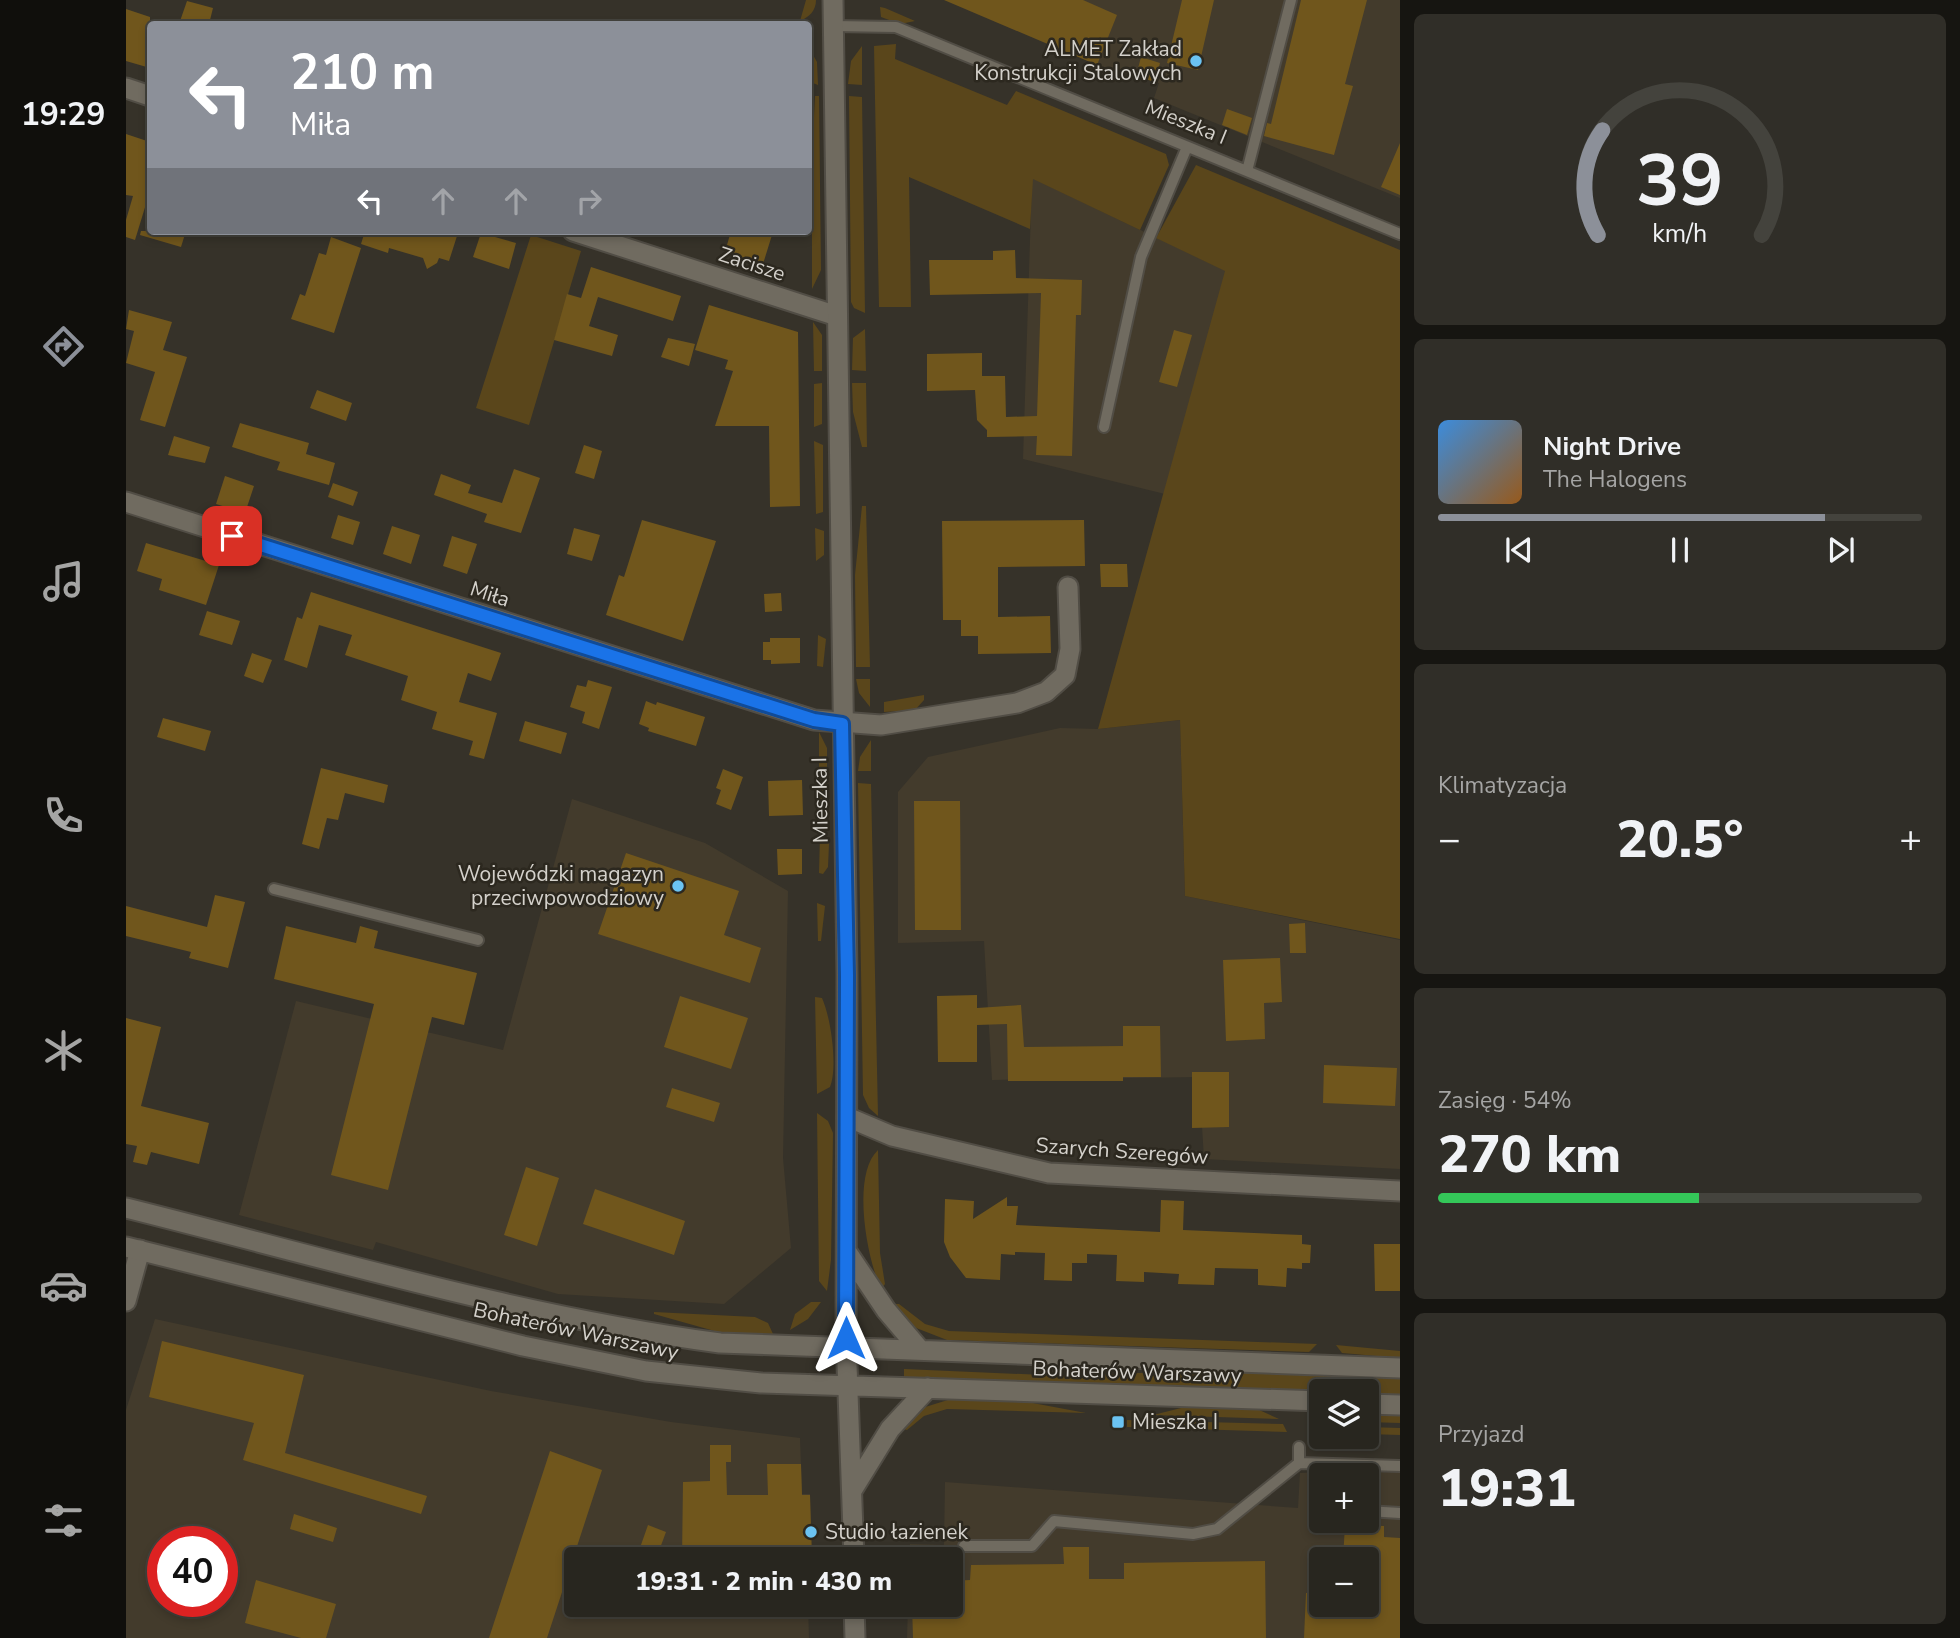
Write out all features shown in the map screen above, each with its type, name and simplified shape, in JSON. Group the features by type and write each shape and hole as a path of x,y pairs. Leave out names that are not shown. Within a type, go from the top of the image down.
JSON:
{"street":[{"name":"Mieszka I","path":"833,0 847,1117 847,1348 854,1547"},
{"path":"126,88 147,95"},
{"name":"Zacisze","path":"585,235 836,316"},
{"name":"Miła","path":"126,502 814,720 842,724 881,725 1017,703 1046,692 1065,675 1070,649 1068,587"},
{"name":"Szarych Szeregów","path":"847,1117 892,1136 1049,1173 1400,1191"},
{"name":"Bohaterów Warszawy","path":"126,1208 556,1315 638,1332 720,1343 1342,1363 1400,1368"},
{"path":"126,1301 133,1248"},
{"name":"Bohaterów Warszawy","path":"133,1248 597,1363 708,1379 1309,1401"},
{"path":"847,1252 886,1310 920,1350"},
{"path":"853,1489 893,1424 928,1388"},
{"path":"1379,1404 1400,1405"},
{"path":"855,1617 855,1638"}],"lane":[{"path":"1247,171 1292,0"},
{"name":"Mieszka I","path":"833,26 896,27 1400,234"},
{"path":"1104,428 1142,257 1187,147"},
{"path":"274,889 478,940"},
{"path":"964,1546 1032,1546 1054,1521 1193,1534 1217,1529 1299,1463 1300,1447"},
{"path":"1299,1463 1309,1465"},
{"path":"1379,1467 1400,1466"},
{"path":"1379,1512 1400,1513"}],"shaded area":[{"path":"806,0 816,0 815,7 800,21"},
{"path":"1060,0 1400,0 1400,198 1154,98 1159,83 1097,65"},
{"path":"880,7 915,21 900,24 881,17"},
{"path":"896,44 895,59 1007,105 1016,91 1166,154 1169,165 1140,230 1033,179 1030,229 909,177 911,307 879,307 874,46"},
{"path":"862,46 862,85 848,84 851,61"},
{"path":"812,53 817,62 818,85 813,83"},
{"path":"815,96 819,96 821,270 812,289 812,158"},
{"path":"849,96 862,97 865,313 854,308 851,302"},
{"path":"1196,165 1400,250 1400,939 1185,896 1180,720 1098,729 1225,271 1156,238"},
{"path":"1032,178 1226,271 1165,494 1023,459"},
{"path":"531,235 581,251 529,425 476,408"},
{"path":"813,322 822,335 822,371 814,371"},
{"path":"865,329 866,371 852,370 853,338"},
{"path":"822,383 822,424 814,427 814,384"},
{"path":"852,383 866,383 867,447 862,447 853,412"},
{"path":"814,441 823,445 823,512 816,514"},
{"path":"862,506 866,506 870,667 856,667 855,575"},
{"path":"815,528 824,531 824,555 816,561"},
{"path":"818,635 826,639 823,667 817,666"},
{"path":"856,679 870,679 870,707 859,693"},
{"path":"924,695 924,700 915,710 884,712 884,702"},
{"path":"1180,720 1185,896 1400,940 1400,1169 1204,1159 1199,1077 992,1080 984,941 898,943 898,792 928,757 1060,728 1098,729"},
{"path":"819,732 827,748 827,772 819,771"},
{"path":"871,740 871,771 858,771 860,757"},
{"path":"828,782 826,812 820,819 820,784"},
{"path":"858,783 871,784 878,1116 869,1108 863,1095"},
{"path":"572,799 705,843 788,891 783,1158 791,1248 724,1304 558,1294 376,1242 373,1250 239,1215 296,1001 503,1050"},
{"path":"820,835 829,844 828,867 823,874 819,873"},
{"path":"817,903 825,906 821,941 818,941"},
{"path":"815,997 822,998 825,1007 831,1030 833,1055 830,1087 817,1094"},
{"path":"817,1113 828,1121 833,1133 831,1260 827,1291 819,1281"},
{"path":"878,1150 880,1253 885,1284 881,1289 867,1238 863,1197 870,1162"},
{"path":"811,1302 821,1302 808,1319 790,1330 795,1314"},
{"path":"894,1304 899,1304 925,1324 949,1331 1317,1344 1309,1352 947,1340 911,1326"},
{"path":"654,1312 755,1317 768,1323 773,1334 718,1332"},
{"path":"155,1319 491,1391 671,1422 800,1438 802,1494 810,1494 812,1547 564,1547 564,1617 808,1617 809,1638 126,1638 126,1410"},
{"path":"1336,1345 1400,1351 1400,1358 1342,1353"},
{"path":"904,1369 1067,1376 1210,1370 1400,1378 1400,1395 1379,1394 1379,1379 1309,1379 1309,1392 904,1377"},
{"path":"951,1399 1022,1401 1086,1413 947,1409 924,1416 907,1430 903,1429 922,1408"},
{"path":"1185,1407 1257,1409 1279,1419 1153,1415"},
{"path":"1379,1415 1400,1416 1400,1423 1379,1422"},
{"path":"1127,1420 1283,1424 1287,1432 1127,1427"},
{"path":"1379,1427 1400,1428 1400,1435 1379,1434"},
{"path":"1379,1472 1400,1473 1400,1638 907,1638 908,1617 963,1617 963,1547 910,1547 910,1544 944,1545 945,1482 1298,1508 1300,1473 1309,1473 1309,1533 1379,1533"}],"building":[{"path":"944,0 1083,0 1117,15 1097,65"},
{"path":"1182,0 1214,0 1198,70 1167,63"},
{"path":"1301,0 1367,0 1345,84 1353,86 1334,155 1264,136 1267,123 1271,124"},
{"path":"187,1 213,8 210,21 180,21"},
{"path":"126,9 150,17 150,21 147,21 147,67 126,61"},
{"path":"1141,57 1160,63 1155,82 1136,76"},
{"path":"1227,109 1252,118 1247,135 1222,125"},
{"path":"126,134 147,141 147,201 135,240 126,237 126,220 133,196 126,195"},
{"path":"1400,143 1400,195 1381,187"},
{"path":"141,231 147,231 147,235 185,235 181,247 140,235"},
{"path":"364,235 457,236 449,261 439,258 437,263 427,269 423,258 389,248 388,253 361,244"},
{"path":"480,235 516,243 509,269 473,257"},
{"path":"730,235 772,235 763,264 725,252"},
{"path":"331,237 361,248 334,333 291,319 300,294 305,296 319,253 326,255"},
{"path":"1015,250 1016,278 1082,280 1081,315 1076,315 1072,456 1036,455 1037,436 987,437 987,430 977,420 975,390 927,391 927,354 982,353 982,376 1005,376 1006,417 1037,416 1041,293 930,295 929,260 993,260 993,251"},
{"path":"591,267 681,296 673,321 598,297 589,326 618,335 612,356 554,340 567,294 581,298"},
{"path":"709,305 798,332 800,506 770,507 769,426 715,426 733,371 725,369 728,360 695,350"},
{"path":"129,310 172,322 163,350 187,357 165,427 140,420 155,372 126,363 134,331 126,329"},
{"path":"1174,330 1192,335 1177,387 1159,382"},
{"path":"668,338 695,344 689,366 661,357"},
{"path":"317,390 352,403 346,421 310,408"},
{"path":"240,423 309,443 306,454 335,463 329,485 277,470 280,462 232,447"},
{"path":"174,436 210,447 205,463 168,455"},
{"path":"584,445 602,451 594,479 575,473"},
{"path":"514,469 540,478 521,533 484,522 487,514 434,495 441,474 471,485 468,493 502,503"},
{"path":"225,476 254,486 245,513 216,504"},
{"path":"333,483 358,492 353,506 328,497"},
{"path":"338,515 360,522 353,545 331,538"},
{"path":"642,520 716,541 683,641 606,615 619,575 624,577"},
{"path":"1084,520 1085,566 998,567 998,617 1050,616 1051,653 978,654 978,636 961,636 961,620 943,620 942,521"},
{"path":"392,526 420,535 411,564 383,554"},
{"path":"574,528 600,535 592,561 567,554"},
{"path":"452,536 477,544 467,574 443,566"},
{"path":"146,543 219,565 206,605 159,590 162,579 137,571"},
{"path":"1100,564 1127,564 1128,587 1101,587"},
{"path":"311,592 501,653 491,681 468,673 459,702 497,713 484,759 469,755 473,741 432,729 437,712 401,700 408,676 345,655 352,635 319,625 307,668 284,660 297,617 302,619"},
{"path":"781,593 782,611 765,612 764,594"},
{"path":"207,611 240,621 232,645 199,635"},
{"path":"770,638 800,638 800,663 771,664 771,660 763,660 763,642 770,642"},
{"path":"252,653 272,660 263,683 244,676"},
{"path":"588,680 612,687 599,729 582,723 585,712 570,707 577,685 586,687"},
{"path":"646,701 705,717 696,746 648,731 649,728 639,724"},
{"path":"163,718 211,731 205,751 157,737"},
{"path":"525,721 567,733 561,754 519,741"},
{"path":"321,768 388,785 384,803 345,793 338,820 327,818 319,849 302,844"},
{"path":"723,769 743,777 731,810 716,804 721,790 716,788"},
{"path":"802,780 803,815 769,816 768,781"},
{"path":"914,801 960,801 961,930 915,930"},
{"path":"777,849 802,849 802,874 778,875"},
{"path":"626,853 739,891 724,935 761,948 750,983 598,934"},
{"path":"215,895 245,902 228,968 189,958 191,952 126,936 126,906 207,927"},
{"path":"1305,923 1306,953 1290,953 1289,924"},
{"path":"286,926 356,943 360,926 378,931 374,948 477,973 464,1025 432,1017 388,1190 331,1175 374,1004 274,979"},
{"path":"1280,958 1282,1002 1264,1003 1265,1039 1226,1041 1223,960"},
{"path":"977,995 977,1008 1021,1005 1024,1047 1123,1046 1123,1026 1160,1026 1161,1077 1123,1077 1123,1081 1008,1081 1007,1024 977,1025 977,1062 938,1062 937,996"},
{"path":"680,996 748,1018 731,1069 664,1047"},
{"path":"126,1018 161,1027 141,1106 209,1123 199,1164 151,1152 147,1165 133,1162 137,1146 126,1144"},
{"path":"1324,1065 1397,1068 1395,1106 1323,1103"},
{"path":"1192,1072 1229,1072 1229,1127 1192,1128"},
{"path":"672,1088 720,1103 714,1122 666,1107"},
{"path":"526,1167 559,1178 537,1246 504,1235"},
{"path":"595,1189 685,1221 674,1255 583,1224"},
{"path":"1007,1197 1007,1206 1018,1206 1016,1225 1160,1232 1161,1200 1184,1201 1183,1230 1302,1235 1302,1244 1311,1245 1310,1263 1302,1263 1302,1269 1287,1268 1286,1287 1258,1285 1258,1269 1215,1268 1214,1285 1178,1284 1179,1274 1144,1272 1144,1282 1116,1281 1117,1255 1087,1254 1087,1263 1072,1263 1072,1281 1044,1280 1045,1253 1015,1252 1015,1255 1001,1254 1000,1280 966,1278 950,1257 944,1242 945,1199 974,1201 973,1219"},
{"path":"1374,1244 1400,1244 1400,1291 1375,1291"},
{"path":"162,1341 304,1375 285,1453 427,1496 421,1514 243,1460 254,1423 149,1397"},
{"path":"710,1445 731,1445 731,1462 726,1462 727,1495 768,1495 767,1464 801,1464 802,1495 810,1495 812,1547 682,1547 683,1482 710,1481"},
{"path":"550,1451 602,1470 577,1547 564,1547 564,1586 547,1638 489,1638"},
{"path":"294,1514 337,1528 333,1542 290,1529"},
{"path":"648,1525 666,1532 660,1547 640,1547"},
{"path":"1379,1526 1384,1526 1384,1537 1400,1538 1400,1638 1304,1638 1306,1593 1309,1593 1309,1617 1379,1617 1379,1547 1344,1547 1345,1533 1379,1533"},
{"path":"1063,1547 1089,1547 1089,1579 1124,1579 1124,1563 1265,1561 1266,1638 913,1638 912,1617 963,1617 963,1580 970,1580 971,1565 1064,1564"},
{"path":"256,1580 336,1604 326,1638 301,1638 245,1623"}],"place":[{"name":"ALMET Zakład Konstrukcji Stalowych","path":"1196,61"},
{"name":"Wojewódzki magazyn przeciwpowodziowy","path":"678,886"},
{"name":"Mieszka I","path":"1118,1422"},
{"name":"Studio łazienek","path":"811,1532"}],"route":[{"path":"232,536 814,720 842,724 847,975 846,1338"}]}
